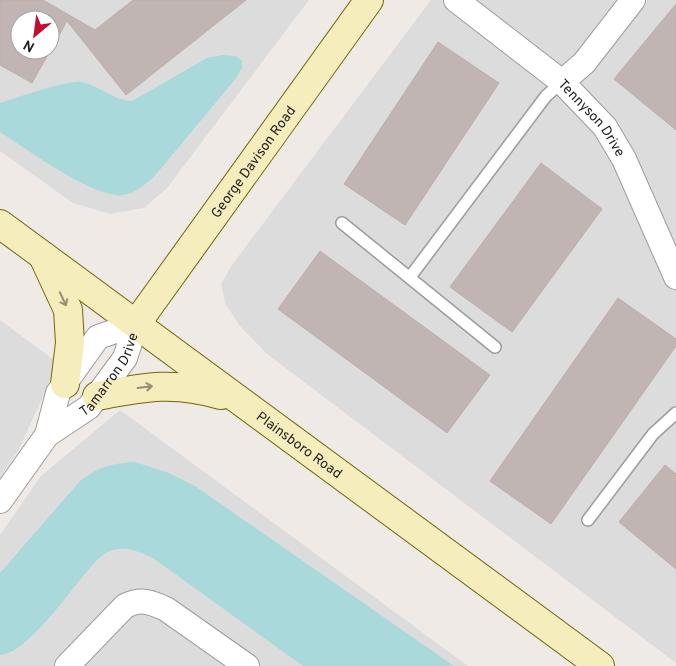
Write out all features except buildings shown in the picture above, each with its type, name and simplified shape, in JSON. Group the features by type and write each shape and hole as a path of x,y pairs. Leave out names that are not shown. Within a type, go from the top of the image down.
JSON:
{"street":[{"name":"George Davison Road","path":"136,324 369,0"},
{"name":"Tennyson Drive","path":"456,0 562,82 604,128 624,159 676,277"},
{"path":"562,82 584,63 633,0"},
{"name":"Plainsboro Road","path":"0,224 235,399 600,666"},
{"path":"42,255 68,310 70,343 65,384"},
{"name":"Tamarron Drive","path":"0,501 47,435 58,393 98,337 136,324"},
{"name":"Tamarron Drive","path":"47,435 89,407 125,358 136,324"},
{"path":"97,396 148,386 193,386 235,399"},
{"path":"67,666 121,610 137,601 151,602 166,609 247,666"}],"lane":[{"path":"410,277 546,96 562,82"},
{"path":"342,223 494,346"},
{"path":"588,520 653,434 676,413"}],"shaded area":[{"path":"0,0 309,0 167,188 144,208 110,214 73,203 0,151"},
{"path":"431,0 676,0 676,663 267,354 239,325 225,303 221,284 232,265"},
{"path":"0,320 58,363 19,449 0,477"},
{"path":"120,410 468,666 0,666 0,535 41,476"}],"water":[{"path":"222,55 236,56 242,61 242,67 237,77 153,178 131,193 123,195 110,194 94,189 60,171 0,132 0,103 55,86 75,82 89,84 119,98 132,101 207,58"},
{"path":"135,462 169,473 195,486 454,666 303,666 153,558 128,549 113,550 101,557 34,635 22,645 0,655 0,573 80,481 93,472 106,467 120,463"}]}
